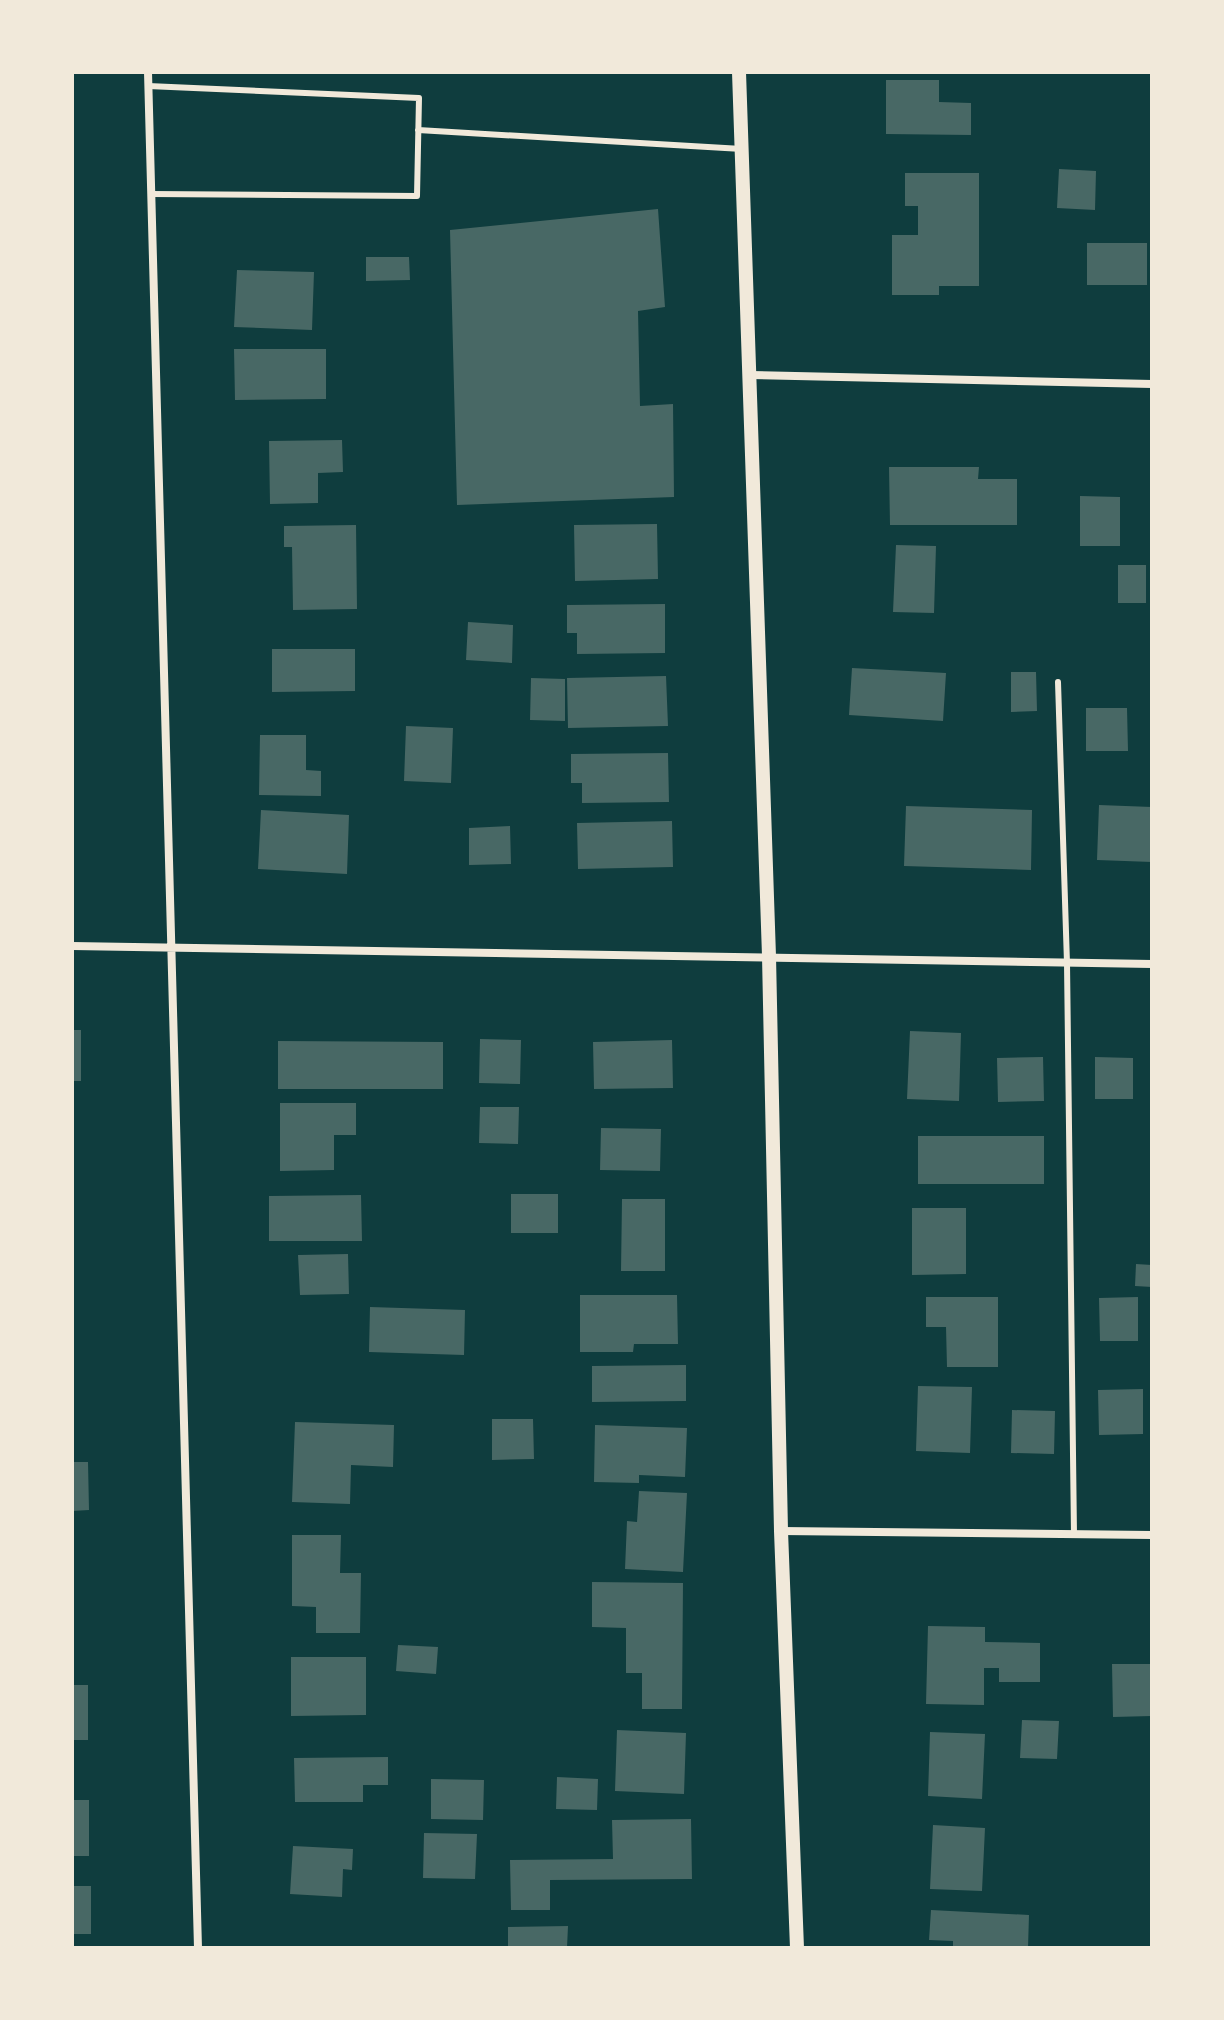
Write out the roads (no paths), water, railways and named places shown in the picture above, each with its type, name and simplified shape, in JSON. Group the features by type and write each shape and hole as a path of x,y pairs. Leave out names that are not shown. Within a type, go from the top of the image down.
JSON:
{"street":[{"path":"148,72 174,948 198,1948"},
{"path":"739,72 769,956 781,1531 797,1948"},
{"path":"750,375 1152,384"},
{"path":"72,946 1152,964"},
{"path":"781,1531 1152,1535"}],"lane":[{"path":"148,86 419,98 417,196 151,194"},
{"path":"418,130 742,149"},
{"path":"1058,682 1067,963 1074,1535"}]}
